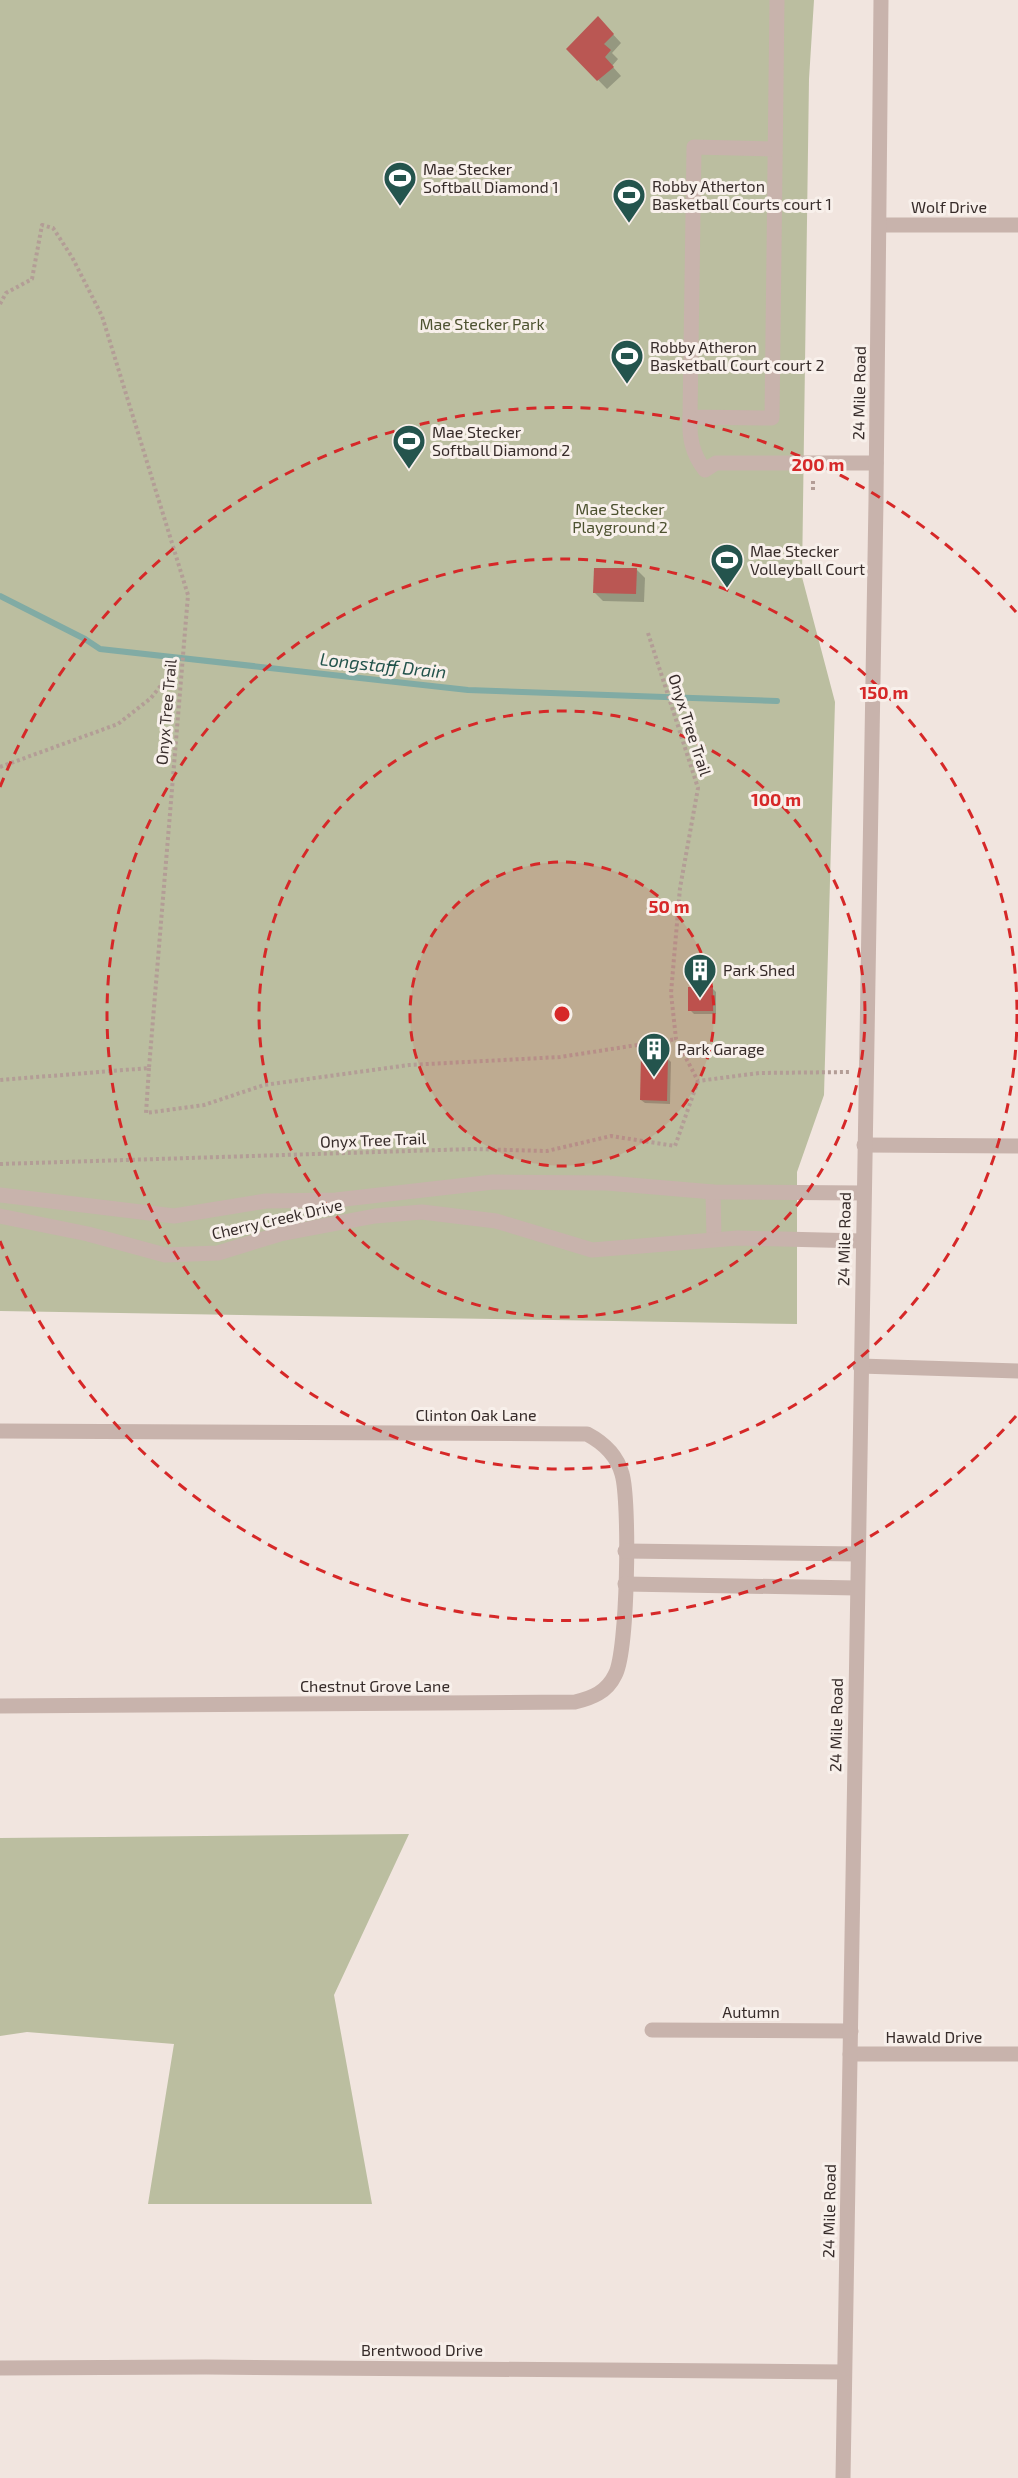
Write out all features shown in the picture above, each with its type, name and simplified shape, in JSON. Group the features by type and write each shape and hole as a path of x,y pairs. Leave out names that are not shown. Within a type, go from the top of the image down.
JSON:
{"street":[{"path":"690,417 772,418 777,0"},
{"name":"24 Mile Road","path":"843,2478 880,225 881,0"},
{"path":"775,149 694,147 690,417 692,445 697,460 705,470 716,463 876,464"},
{"name":"Wolf Drive","path":"880,225 1018,225"},
{"path":"864,1145 1018,1146"},
{"name":"Cherry Creek Drive","path":"0,1195 174,1216 266,1201 336,1200 493,1182 607,1183 713,1192 863,1193"},
{"path":"713,1192 714,1239"},
{"path":"384,1195 386,1215"},
{"name":"Cherry Creek Drive","path":"0,1216 88,1234 165,1255 218,1253 280,1234 386,1215 422,1212 496,1221 592,1250 714,1239 862,1241"},
{"path":"860,1366 1018,1371"},
{"name":"Clinton Oak Lane","path":"0,1431 587,1434 610,1450 623,1476 625,1551"},
{"path":"625,1551 857,1554"},
{"name":"Chestnut Grove Lane","path":"0,1706 575,1702 600,1694 616,1675 624,1642 625,1551"},
{"path":"625,1584 857,1588"},
{"name":"Autumn","path":"652,2030 851,2031"},
{"name":"Hawald Drive","path":"850,2054 1018,2054"},
{"name":"Brentwood Drive","path":"0,2368 206,2367 844,2372"}],"path":[{"name":"Onyx Tree Trail","path":"0,304 6,293 33,279 42,225 53,228 72,257 102,316 188,595 146,1113 204,1105 264,1085 409,1065 560,1057 676,1039"},
{"name":"Onyx Tree Trail","path":"0,1164 472,1149 547,1150 611,1137 675,1146 698,1081 676,1039 671,993 680,888 698,788 648,633"},
{"path":"0,767 118,724 151,698 170,674"},
{"path":"0,1080 149,1068"},
{"path":"698,1081 759,1073 865,1072"}],"green space":[{"name":"Mae Stecker Park","path":"0,0 814,0 809,79 802,577 835,702 824,1095 797,1172 797,1324 0,1311"},
{"path":"409,1834 334,1995 372,2204 148,2204 174,2044 27,2032 0,2036 0,1838"}],"building":[{"path":"598,16 614,34 604,44 611,50 605,57 614,67 597,81 566,49"},
{"path":"594,568 637,568 636,594 593,593"},
{"name":"Park Shed","path":"713,986 713,1011 688,1011 688,987"},
{"name":"Park Garage","path":"641,1056 668,1056 667,1101 640,1100"}],"waterway":[{"name":"Longstaff Drain","path":"0,596 85,639 100,649 468,690 777,701"}],"place":[{"name":"Mae Stecker Softball Diamond 1","path":"400,207"},
{"name":"Robby Atherton Basketball Courts court 1","path":"629,224"},
{"name":"Robby Atheron Basketball Court court 2","path":"627,385"},
{"name":"Mae Stecker Softball Diamond 2","path":"409,470"},
{"name":"Mae Stecker Volleyball Court","path":"727,589"},
{"name":"Park Shed","path":"700,999"},
{"name":"Park Garage","path":"654,1078"}],"park label":[{"name":"Mae Stecker Playground 2","path":"620,518"}]}
